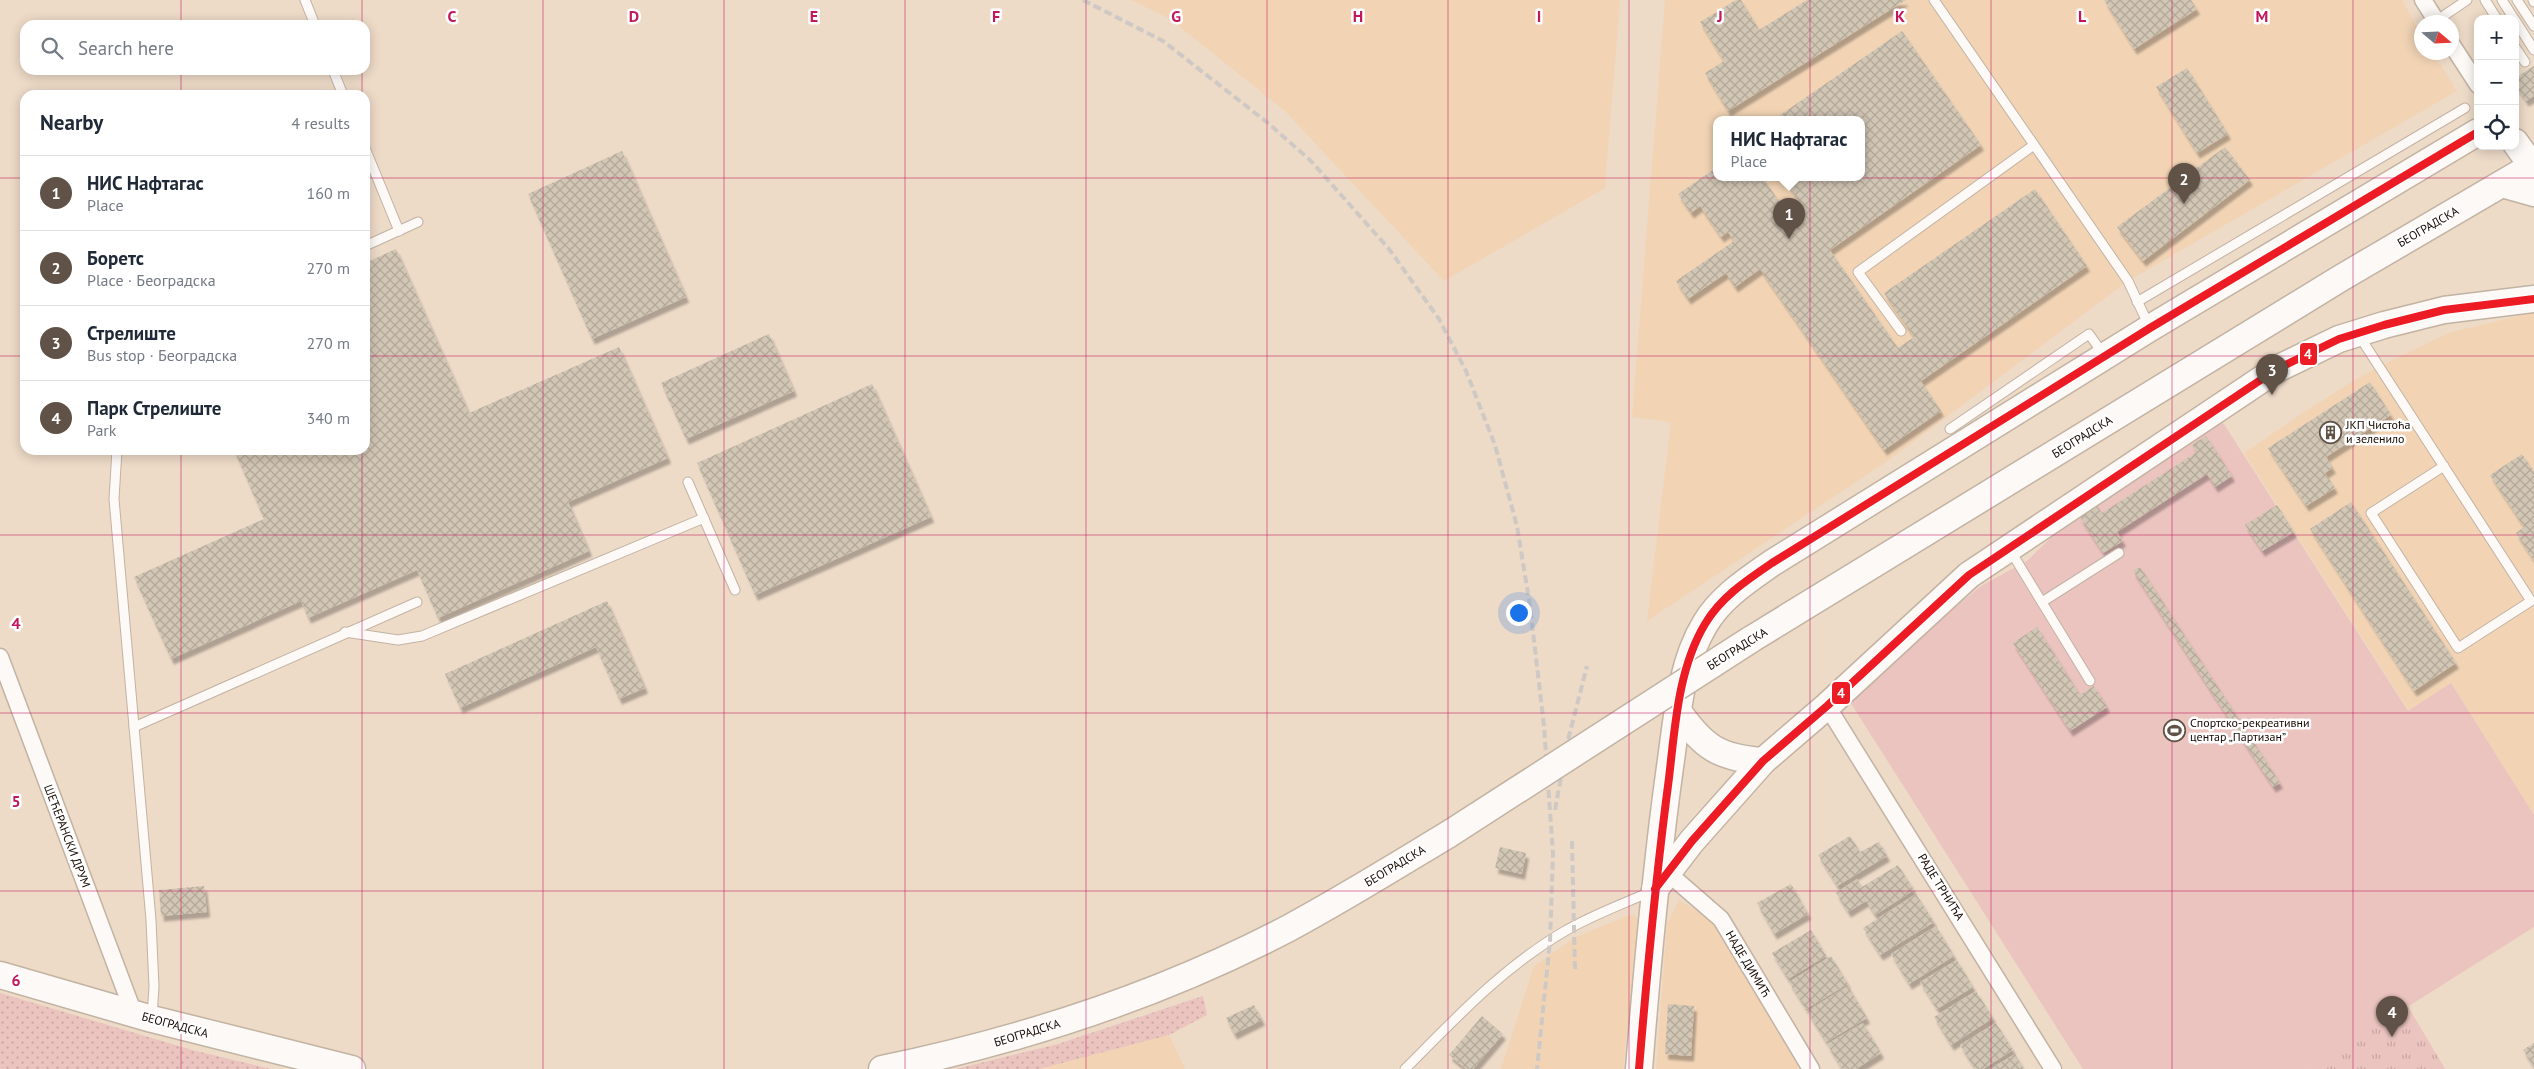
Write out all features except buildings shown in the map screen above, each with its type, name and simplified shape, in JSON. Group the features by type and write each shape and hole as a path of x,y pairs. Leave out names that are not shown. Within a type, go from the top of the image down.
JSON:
{"main road":[{"path":"1639,1069 1662,881 1659,842 1678,711 1691,656 1705,623 1738,587 1772,563 2150,328 2474,134"},
{"name":"БЕОГРАДСКА","path":"882,1069 950,1054 1038,1031 1088,1014 1187,976 1303,920 1449,834 1750,640 2332,283 2532,166 2519,148"},
{"path":"2502,184 2534,193"},
{"path":"1662,881 1692,841 1763,761 1827,706 1969,575 2277,369 2339,339 2413,317 2444,310 2534,299"},
{"path":"1678,711 1692,732 1707,746 1722,755 1740,760 1763,761"},
{"name":"БЕОГРАДСКА","path":"0,975 143,1017 352,1069"}],"street":[{"path":"2422,0 2432,15"},
{"path":"2459,56 2474,79"},
{"name":"ШЕЋЕРАНСКИ ДРУМ","path":"0,657 143,1017"},
{"name":"РАДЕ ТРНИЋА","path":"1827,706 2053,1069"},
{"name":"НАДЕ ДИМИЋ","path":"1662,881 1721,919 1811,1069"}],"lane":[{"path":"305,0 313,20"},
{"path":"1934,0 2128,281 2136,302 2150,328"},
{"path":"2446,15 2467,0"},
{"path":"2485,0 2494,15"},
{"path":"2502,0 2512,15"},
{"path":"2517,0 2534,26"},
{"path":"2519,26 2534,50"},
{"path":"2519,53 2525,62"},
{"path":"335,75 341,90"},
{"path":"2136,302 2465,108"},
{"path":"1900,331 1858,272 2034,145"},
{"path":"370,160 399,231"},
{"path":"370,244 418,222"},
{"path":"2357,333 2444,466 2531,601 2458,648 2371,514 2444,466"},
{"path":"1950,429 2089,334 2105,356"},
{"path":"117,455 114,499 151,920 154,987 143,1017"},
{"path":"688,482 736,590"},
{"path":"345,632 398,640 422,636 704,518"},
{"path":"2009,548 2090,681"},
{"path":"2042,602 2118,553"},
{"path":"134,727 345,632 417,602"},
{"path":"1406,1069 1483,991 1550,940 1662,881"}],"shaded area":[{"path":"1131,0 1620,0 1605,188 1444,281 1285,111 1170,19"},
{"path":"1665,0 2402,0 2414,21 2414,60 2437,60 2457,91 2128,281 1889,460 1647,621 1671,422 1632,417"},
{"path":"2534,312 2534,815 2451,683 2409,711 2244,453 2363,375 2448,333"},
{"path":"1679,900 1699,912 1715,927 1800,1069 1656,1069 1667,924"},
{"path":"1629,915 1635,915 1639,922 1623,1069 1501,1069 1534,966 1574,938"},
{"path":"1169,1035 1185,1069 1039,1069"}],"green space":[{"name":"Спортско-рекреативни центар „Партизан”","path":"2220,418 2408,711 2451,683 2534,815 2534,927 2309,1069 2083,1069 1847,697 1981,586 2027,561 2070,519"},
{"path":"0,993 192,1050 271,1069 0,1069"},
{"path":"1203,996 1207,1015 1169,1035 1039,1069 956,1069 1058,1044"},
{"path":"2407,1005 2445,1069 2309,1069"}],"railway":[{"path":"1083,0 1163,41 1268,123 1311,161 1389,249 1439,319 1466,371 1495,445 1517,526 1530,606 1544,726 1553,854 1550,941 1537,1069"},
{"path":"1555,810 1567,744 1587,666"},
{"path":"1572,841 1575,970"}],"transit line":[{"name":"4","path":"1639,1069 1656,887 1679,699 1683,679 1696,641 1711,614 1719,605 1735,590 1772,563 2150,328 2474,134"},
{"name":"4","path":"1655,889 1692,841 1763,761 1827,706 1969,575 2277,369 2339,339 2384,325 2444,310 2534,299"}],"place":[{"name":"Боретс","path":"2184,204"},
{"name":"НИС Нафтагас","path":"1789,239"},
{"name":"Стрелиште","path":"2272,395"},
{"name":"ЈКП Чистоћа и зеленило","path":"2330,432"},
{"name":"Спортско-рекреативни центар „Партизан”","path":"2174,730"},
{"name":"Парк Стрелиште","path":"2392,1037"}]}
